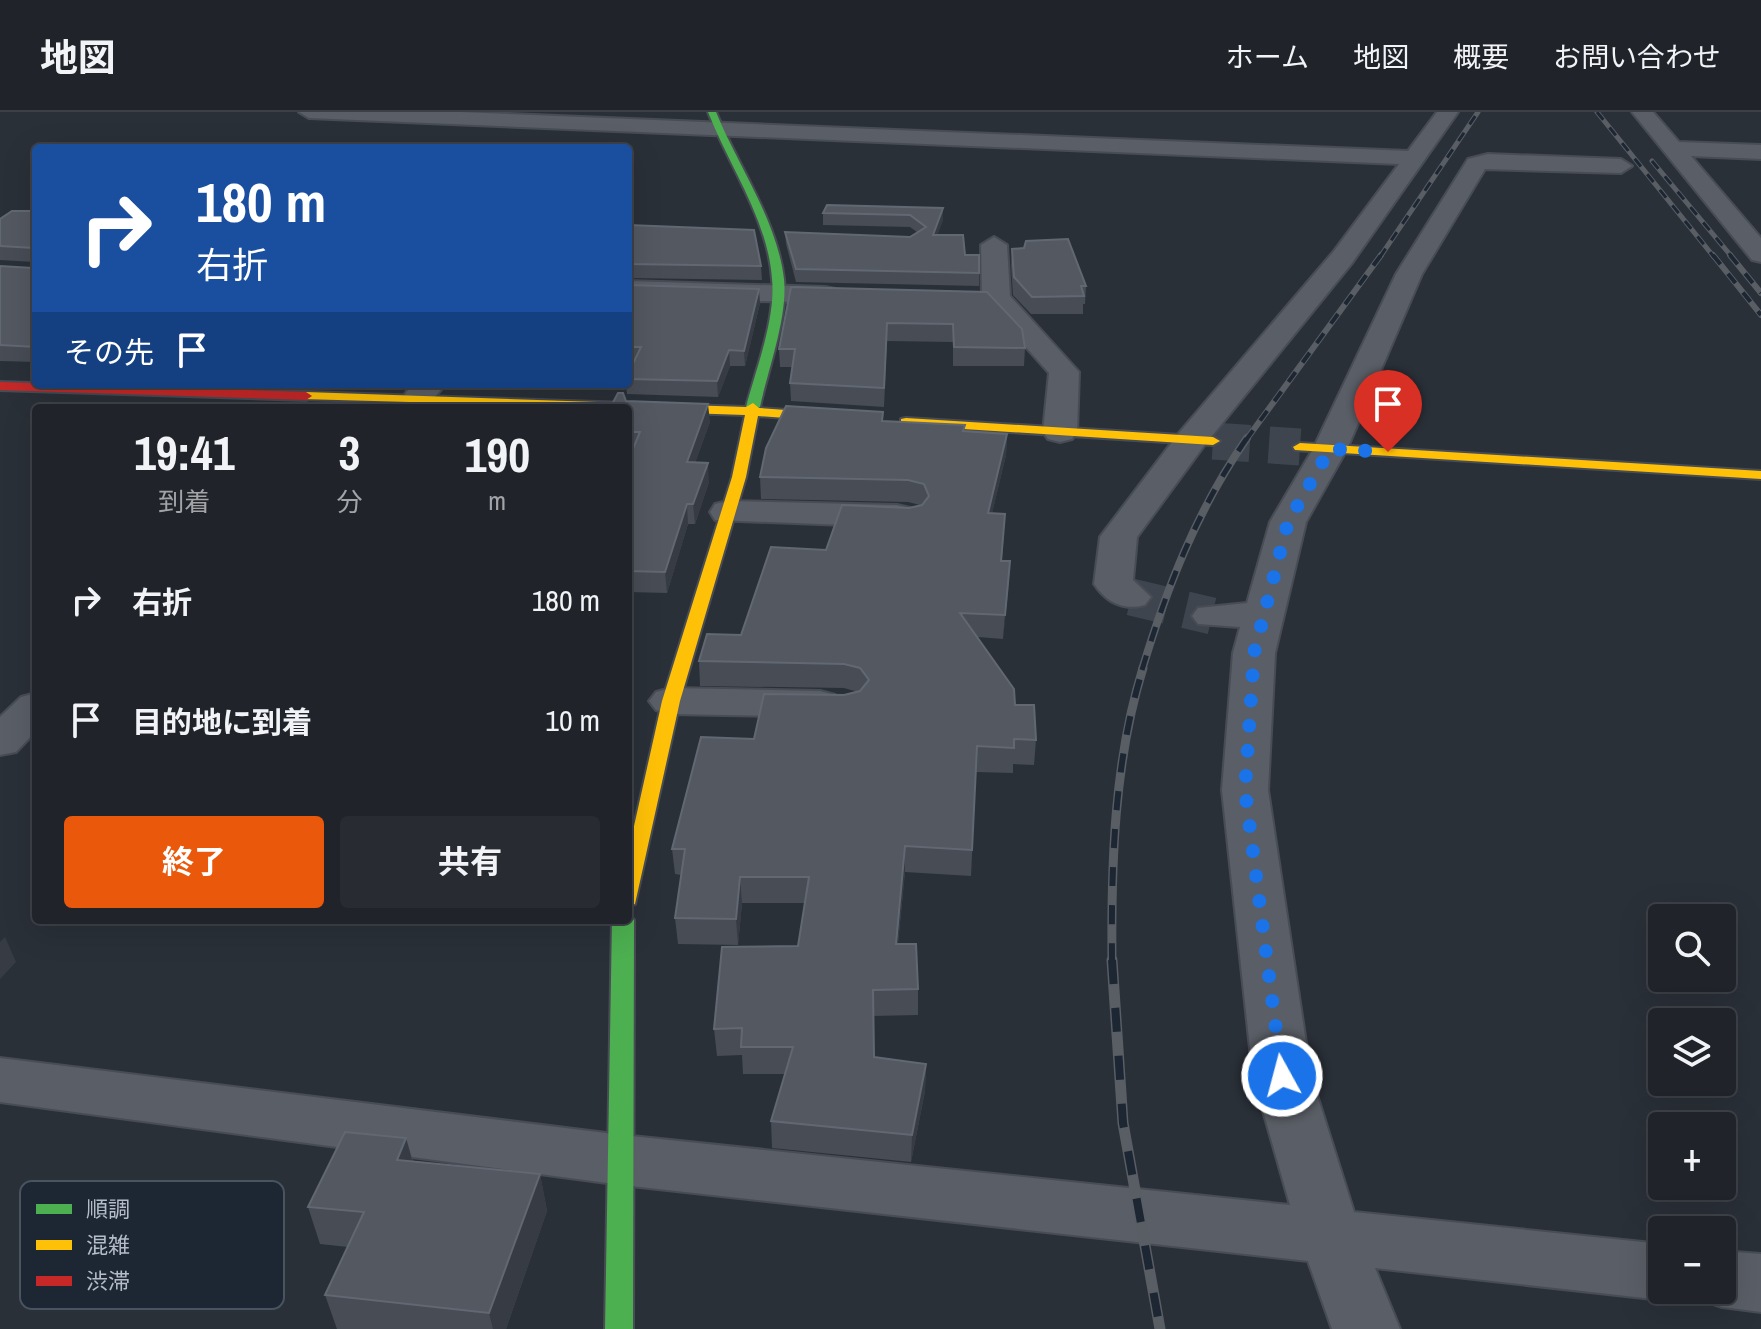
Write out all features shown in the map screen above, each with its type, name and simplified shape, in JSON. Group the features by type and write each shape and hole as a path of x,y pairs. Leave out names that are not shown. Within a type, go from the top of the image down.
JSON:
{"street":[{"path":"309,112 714,120 1415,158"},
{"path":"1131,597 1113,584 1119,537 1202,440 1343,257 1448,112"},
{"path":"1642,112 1761,254"},
{"path":"632,881 671,701 728,512 753,411 779,282 767,234 714,120"},
{"path":"1671,148 1761,152"},
{"path":"1366,1329 1330,1235 1282,1076 1245,790 1254,653 1288,522 1315,448 1409,274 1476,164 1488,161 1621,166"},
{"path":"767,234 798,235"},
{"path":"994,245 996,298 1064,372 1060,432"},
{"path":"632,289 854,296"},
{"path":"965,297 996,298"},
{"path":"0,386 32,388"},
{"path":"40,388 338,403 423,392 631,404"},
{"path":"632,404 854,419"},
{"path":"886,421 1202,440"},
{"path":"1315,448 1761,475"},
{"path":"728,512 908,516"},
{"path":"1212,616 1264,615"},
{"path":"671,701 844,704"},
{"path":"0,742 32,710"},
{"path":"619,1329 623,924"},
{"path":"0,1080 622,1160 1648,1270"},
{"path":"1736,1280 1761,1283"}],"building":[{"path":"827,205 943,208 933,235 963,235 965,255 979,255 979,273 796,269 785,232 910,237 926,227 910,215 823,213"},
{"path":"12,211 32,211 32,248 0,246 0,219"},
{"path":"632,225 754,230 761,266 632,264"},
{"path":"1068,239 1086,286 1081,286 1084,296 1032,297 1014,277 1012,249 1024,248 1026,241"},
{"path":"0,266 32,268 32,347 0,345"},
{"path":"632,285 759,289 744,351 729,350 717,381 632,379 632,366 641,347 632,347"},
{"path":"791,287 987,292 1022,329 1025,348 954,347 953,324 887,323 884,388 790,383 795,349 779,349"},
{"path":"618,393 623,393 626,401 708,404 687,462 708,463 693,504 687,504 665,572 632,571 632,451 640,432 632,432 632,404 612,404"},
{"path":"786,406 883,412 882,421 965,425 963,431 1007,434 988,513 1005,514 1001,561 1010,561 1005,615 960,613 1014,689 1015,705 1034,705 1036,740 1014,739 1014,748 977,746 972,850 905,846 896,944 916,944 918,989 873,990 874,1057 926,1064 912,1135 771,1121 793,1047 741,1047 742,1028 714,1029 722,947 798,946 809,877 740,877 736,919 675,918 685,849 672,849 701,737 754,739 764,694 844,695 860,691 869,680 860,668 844,664 699,661 707,634 741,635 771,547 826,550 842,505 909,508 922,505 929,496 924,484 908,480 760,477 766,448"},
{"path":"345,1132 406,1138 397,1160 540,1174 489,1313 325,1295 364,1212 308,1207"}],"tunnel":[{"path":"1213,441 1300,447"},
{"path":"1131,597 1212,616"}],"railway":[{"path":"1380,257 1478,112"},
{"path":"1597,112 1714,257"},
{"path":"1652,161 1732,257"},
{"path":"1246,440 1381,255"},
{"path":"1713,255 1761,315"},
{"path":"1730,255 1761,293"},
{"path":"1142,670 1162,609 1198,521 1247,438"},
{"path":"1112,960 1112,888 1120,776 1133,703 1143,668"},
{"path":"1112,960 1123,1123 1160,1329"}],"traffic: fast":[{"path":"712,112 768,236 778,279 773,322 753,407"},
{"path":"619,1329 623,924"}],"traffic: slow":[{"path":"306,396 548,404"},
{"path":"632,407 841,418"},
{"path":"632,881 671,701 739,477 753,407"},
{"path":"906,422 1213,441"},
{"path":"1300,447 1761,475"}],"traffic: jam":[{"path":"0,386 32,387"},
{"path":"61,388 306,396"}],"route":[{"path":"1282,1076 1245,790 1254,653 1288,522 1330,449 1388,452"}]}
